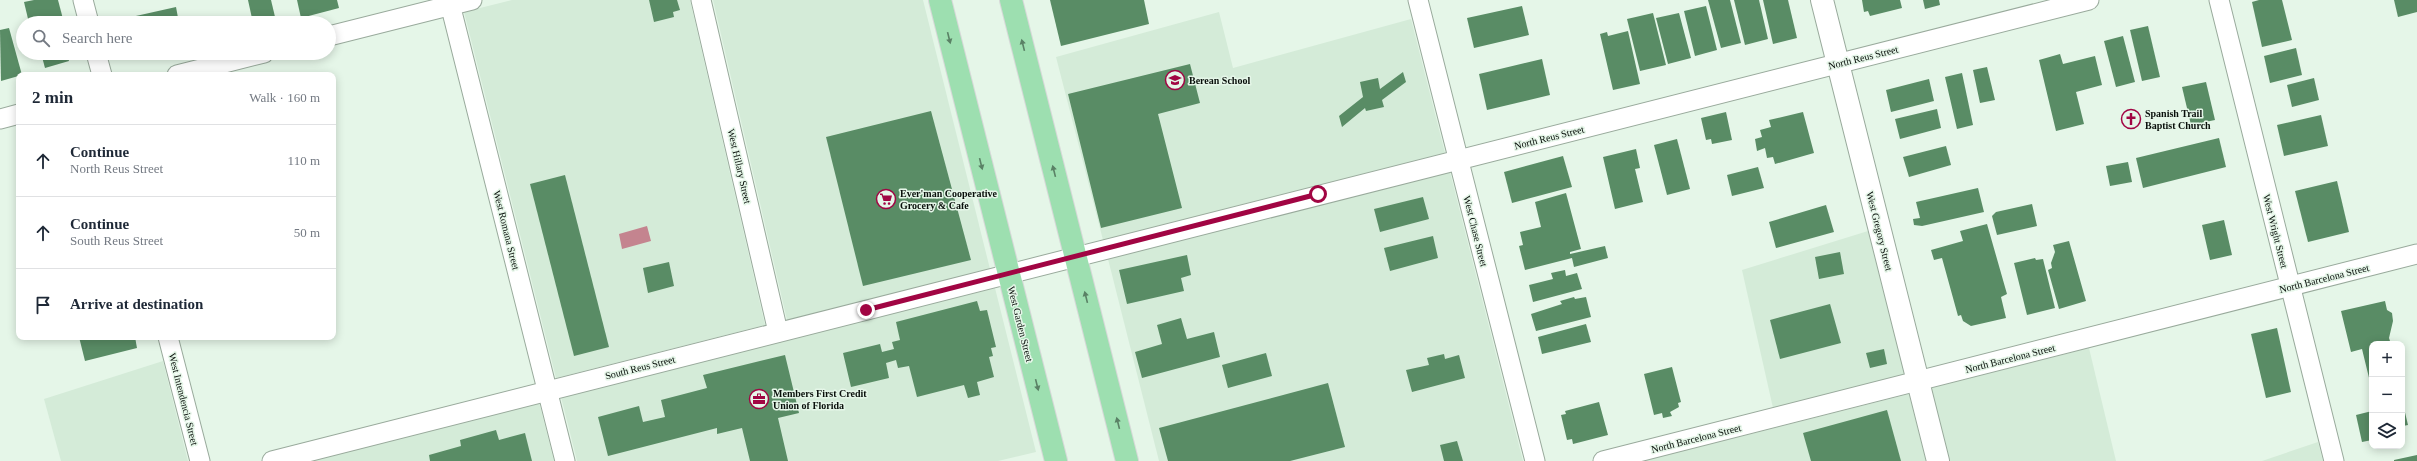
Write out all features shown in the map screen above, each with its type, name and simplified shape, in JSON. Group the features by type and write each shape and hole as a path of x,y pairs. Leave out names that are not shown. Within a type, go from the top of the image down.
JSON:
{"main road":[{"name":"West Garden Street","path":"940,0 1056,461"},
{"path":"1011,0 1127,461"}],"street":[{"path":"83,0 86,16"},
{"path":"336,34 450,3 472,0"},
{"name":"West Hillary Street","path":"701,0 778,332"},
{"name":"West Chase Street","path":"1418,0 1535,461"},
{"name":"West Gregory Street","path":"1822,0 1938,461"},
{"name":"North Reus Street","path":"1009,274 2089,0"},
{"name":"West Wright Street","path":"2219,0 2334,461"},
{"name":"West Romana Street","path":"450,3 565,461"},
{"path":"98,60 101,72"},
{"path":"189,72 236,60"},
{"path":"0,119 16,115"},
{"name":"North Barcelona Street","path":"1603,461 2417,254"},
{"name":"South Reus Street","path":"272,461 1009,274"},
{"name":"West Intendencia Street","path":"169,340 200,461"}],"shaded area":[{"path":"512,0 690,0 765,325 556,378 464,12"},
{"path":"713,0 923,0 990,269 787,320"},
{"path":"1219,12 1233,68 1411,19 1445,153 1103,240 1056,57"},
{"path":"1450,172 1523,461 1159,461 1108,259"},
{"path":"647,226 651,241 622,249 619,234"},
{"path":"1868,231 1905,375 1773,408 1742,270"},
{"path":"995,288 1036,452 998,461 577,461 561,397"},
{"path":"2089,348 2116,461 1949,461 1931,388"},
{"path":"163,361 188,461 61,461 44,399"},
{"path":"1909,394 1926,461 1643,461"},
{"path":"539,402 554,461 312,461"},
{"path":"2318,442 2323,461 2262,461"}],"building":[{"path":"34,0 58,0 62,16 27,16 24,2"},
{"path":"248,0 271,0 275,16 251,16"},
{"path":"297,0 337,0 339,8 309,16 301,16"},
{"path":"649,0 677,0 680,10 673,12 674,17 654,22"},
{"path":"1050,0 1144,0 1149,24 1061,46"},
{"path":"1708,0 1730,0 1741,43 1721,48"},
{"path":"1734,0 1759,0 1768,39 1745,45"},
{"path":"1763,0 1788,0 1797,38 1773,44"},
{"path":"1862,0 1900,0 1902,8 1870,16 1868,11 1864,12"},
{"path":"1923,0 1939,0 1940,5 1925,9"},
{"path":"2259,0 2282,0 2292,40 2262,47 2252,2"},
{"path":"2394,0 2417,0 2417,12 2398,17"},
{"path":"1522,6 1529,35 1474,48 1467,18"},
{"path":"1706,6 1717,50 1695,56 1684,11"},
{"path":"176,7 178,16 136,16"},
{"path":"1653,13 1666,65 1640,71 1627,19"},
{"path":"1679,13 1691,58 1668,64 1656,18"},
{"path":"2148,26 2160,77 2142,81 2130,30"},
{"path":"9,28 16,53 16,60 18,60 21,72 16,72 16,77 1,81 0,30"},
{"path":"1628,31 1640,84 1613,90 1600,34 1607,32 1608,36"},
{"path":"2123,36 2135,82 2116,87 2104,41"},
{"path":"2296,48 2302,75 2270,83 2264,56"},
{"path":"2060,54 2063,64 2095,56 2102,85 2076,92 2084,124 2056,131 2039,60"},
{"path":"1542,59 1550,95 1487,110 1479,74"},
{"path":"43,60 69,60 69,61 45,68"},
{"path":"1190,64 1200,103 1158,114 1182,208 1101,228 1068,94"},
{"path":"1987,67 1995,100 1980,103 1973,70"},
{"path":"1403,72 1406,82 1382,100 1384,107 1366,111 1365,108 1342,127 1339,116 1363,97 1360,82 1378,78 1380,89"},
{"path":"1962,73 1973,125 1957,129 1945,77"},
{"path":"2314,78 2319,100 2292,107 2287,85"},
{"path":"1929,79 1934,101 1891,112 1886,90"},
{"path":"2206,82 2215,120 2191,125 2182,87"},
{"path":"1937,109 1941,128 1900,139 1895,119"},
{"path":"931,111 971,260 863,286 826,137"},
{"path":"1726,112 1732,140 1712,144 1711,139 1706,140 1701,118"},
{"path":"1803,112 1814,153 1775,164 1773,157 1767,158 1765,148 1757,151 1755,139 1762,137 1760,130 1771,127 1769,120"},
{"path":"2321,115 2328,146 2284,156 2277,125"},
{"path":"2219,138 2226,167 2143,188 2136,158"},
{"path":"1677,139 1690,189 1667,195 1654,145"},
{"path":"1946,146 1951,165 1909,177 1903,157"},
{"path":"1636,149 1640,168 1635,169 1643,202 1615,209 1603,157"},
{"path":"1563,156 1572,187 1512,203 1504,172"},
{"path":"2128,162 2132,182 2110,186 2106,166"},
{"path":"1758,167 1764,188 1732,196 1727,175"},
{"path":"565,175 609,347 574,356 530,184"},
{"path":"2337,181 2349,232 2308,242 2295,191"},
{"path":"1978,188 1984,212 1922,226 1914,225 1913,219 1920,218 1916,202"},
{"path":"1566,193 1581,249 1570,252 1570,254 1605,246 1608,258 1574,267 1572,258 1525,270 1519,246 1523,245 1520,232 1541,227 1535,202"},
{"path":"1423,197 1429,219 1380,232 1374,209"},
{"path":"2032,204 2037,226 1997,235 1992,216 1996,212"},
{"path":"1826,205 1834,232 1776,248 1769,222"},
{"path":"2224,220 2232,255 2210,260 2202,225"},
{"path":"1987,224 2007,294 2001,297 2006,318 1971,326 1963,321 1961,315 1958,316 1942,258 1934,260 1931,250 1963,241 1960,231"},
{"path":"1433,236 1438,258 1390,271 1384,248"},
{"path":"2069,241 2086,301 2059,309 2048,270 2052,268 2051,263 2055,252 2053,245"},
{"path":"1840,252 1844,274 1819,279 1815,257"},
{"path":"1187,255 1191,275 1181,278 1184,291 1127,304 1119,270"},
{"path":"2035,258 2036,260 2043,259 2055,308 2027,315 2014,263"},
{"path":"669,262 674,286 648,293 643,268"},
{"path":"1565,270 1566,276 1577,273 1582,289 1533,302 1529,285 1553,279 1551,273"},
{"path":"1574,297 1575,299 1586,297 1591,317 1536,331 1531,314 1562,304 1560,301"},
{"path":"977,301 980,311 987,310 996,347 991,348 993,356 989,357 994,377 977,382 980,395 968,398 964,385 917,397 909,366 898,368 896,360 886,363 889,378 851,387 843,353 880,344 882,352 894,349 892,342 900,340 896,322"},
{"path":"2385,301 2387,310 2392,313 2393,321 2389,338 2390,341 2369,341 2369,378 2362,349 2351,352 2341,311"},
{"path":"1830,304 1841,343 1780,359 1770,320"},
{"path":"1181,318 1187,339 1214,332 1220,357 1142,378 1135,352 1162,344 1157,325"},
{"path":"1586,324 1591,342 1542,354 1538,337"},
{"path":"2277,328 2291,392 2266,398 2251,334"},
{"path":"80,340 136,340 137,348 85,361"},
{"path":"1884,349 1887,364 1870,368 1866,353"},
{"path":"1266,353 1272,376 1228,388 1222,365"},
{"path":"1444,354 1445,359 1459,355 1465,378 1412,392 1406,370 1429,365 1427,358"},
{"path":"785,355 799,413 778,418 788,461 750,461 742,428 717,434 717,428 608,456 598,417 639,406 643,422 665,417 661,400 707,388 703,375"},
{"path":"1672,367 1681,402 1678,403 1679,407 1670,412 1672,416 1663,418 1662,413 1654,415 1644,374"},
{"path":"1328,383 1345,447 1290,461 1168,461 1159,428"},
{"path":"1599,402 1608,435 1573,444 1572,439 1567,440 1561,415 1566,414 1565,411"},
{"path":"1887,410 1901,461 1811,461 1803,433"},
{"path":"2369,412 2369,441 2362,442 2356,415"},
{"path":"2405,412 2408,425 2405,426"},
{"path":"496,430 499,440 525,433 532,461 430,461 429,455 461,446 460,440"},
{"path":"1457,441 1463,461 1444,461 1440,445"},
{"path":"2417,455 2417,461 2394,461 2394,460"}],"place":[{"name":"Berean School","path":"1175,80"},
{"name":"Spanish Trail Baptist Church","path":"2131,119"},
{"name":"Ever'man Cooperative Grocery & Cafe","path":"886,199"},
{"name":"Members First Credit Union of Florida","path":"759,399"}],"route":[{"path":"866,310 1269,208 1318,194"}]}
